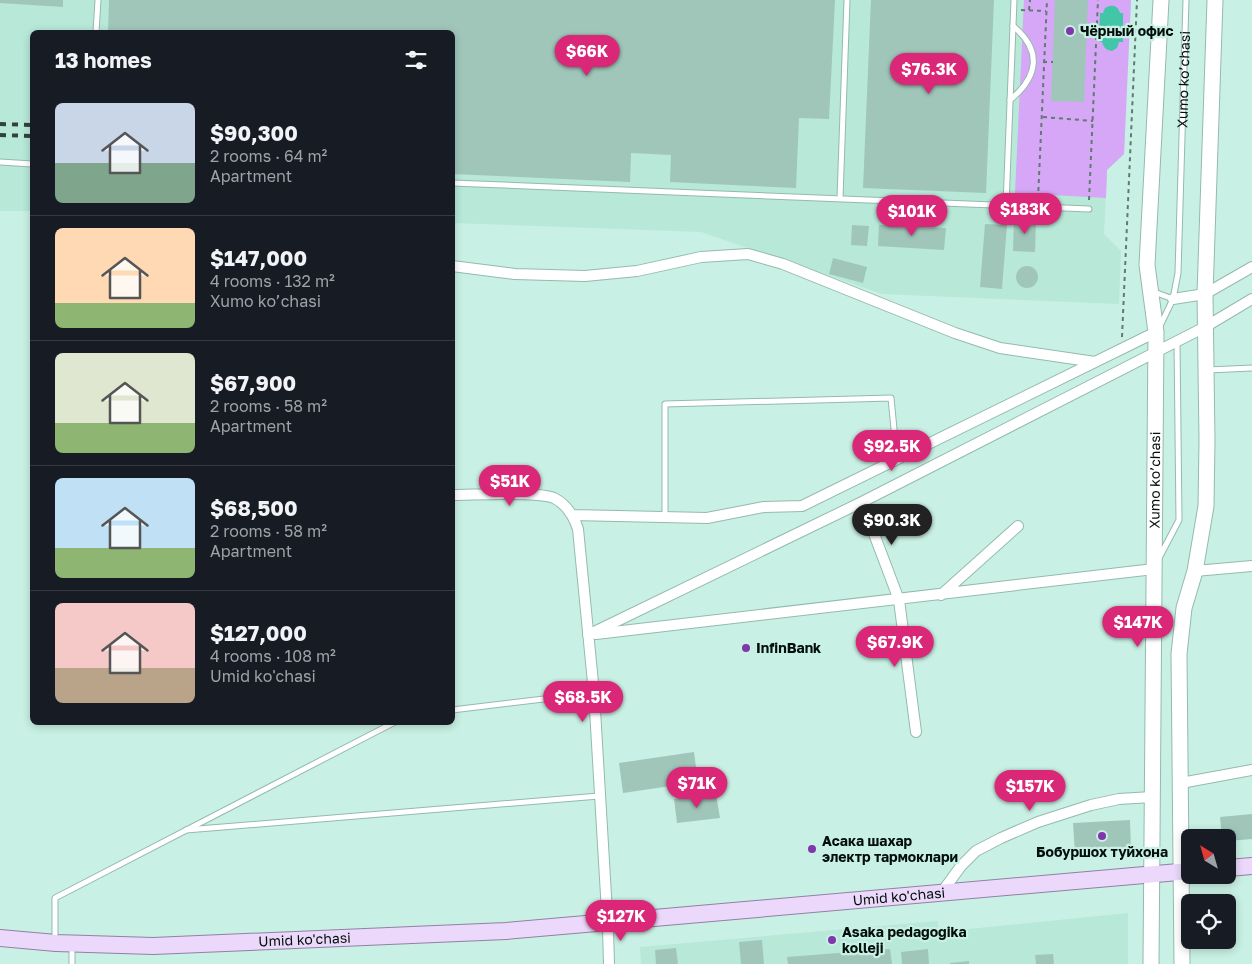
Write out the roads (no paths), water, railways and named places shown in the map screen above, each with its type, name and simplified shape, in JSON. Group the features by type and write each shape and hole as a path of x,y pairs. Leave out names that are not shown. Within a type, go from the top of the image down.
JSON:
{"main road":[{"path":"1156,332 1148,265 1161,0"},
{"name":"Xumo ko’chasi","path":"1184,829 1179,654 1184,608 1195,571 1206,506 1207,370 1205,294 1215,0"},
{"name":"Xumo ko’chasi","path":"1151,964 1156,332"},
{"path":"1236,867 1252,866"},
{"name":"Umid ko'chasi","path":"0,938 56,943 153,946 506,931 1181,871"},
{"name":"Xumo ko’chasi","path":"1182,964 1185,884"}],"street":[{"path":"455,266 516,274 585,276 637,271 701,257 748,254 783,264 955,333 1000,348 1095,362"},
{"path":"1173,299 1205,294 1252,267"},
{"path":"588,635 862,502 1205,327 1252,299"},
{"path":"572,515 707,518 764,506 802,506 1156,332"},
{"path":"455,495 535,495 554,498 572,515 578,529 594,693 609,964"},
{"path":"862,502 899,600 916,732"},
{"path":"941,595 1018,526"},
{"path":"1195,571 1252,566"},
{"path":"588,635 1154,569"},
{"path":"1181,783 1252,770"},
{"path":"942,892 961,866 976,851 1001,838 1038,822 1091,805 1119,799 1152,797"}],"lane":[{"path":"96,30 98,0"},
{"path":"840,198 848,0"},
{"path":"1006,205 1014,0"},
{"name":"Xumo ko’chasi","path":"1156,332 1173,299 1178,274 1186,0"},
{"path":"1010,100 1023,89 1031,76 1034,61 1031,45 1024,35 1013,26"},
{"path":"0,162 30,164"},
{"path":"455,183 1089,209"},
{"path":"1151,291 1173,299"},
{"path":"1154,569 1179,520 1178,341"},
{"path":"1207,370 1252,368"},
{"path":"665,518 665,404 891,398 897,460"},
{"path":"455,710 594,693"},
{"path":"56,943 55,898 389,725"},
{"path":"184,830 599,796"},
{"path":"72,964 73,943"}],"railway":[{"path":"0,124 30,125"},
{"path":"0,135 30,136"}],"place":[{"name":"Чёрный офис","path":"1070,31"},
{"name":"InfinBank","path":"746,648"},
{"name":"Бобуршох туйхона","path":"1102,836"},
{"name":"Асака шахар электр тармоклари","path":"812,849"},
{"name":"Asaka pedagogika kolleji","path":"832,940"}]}
